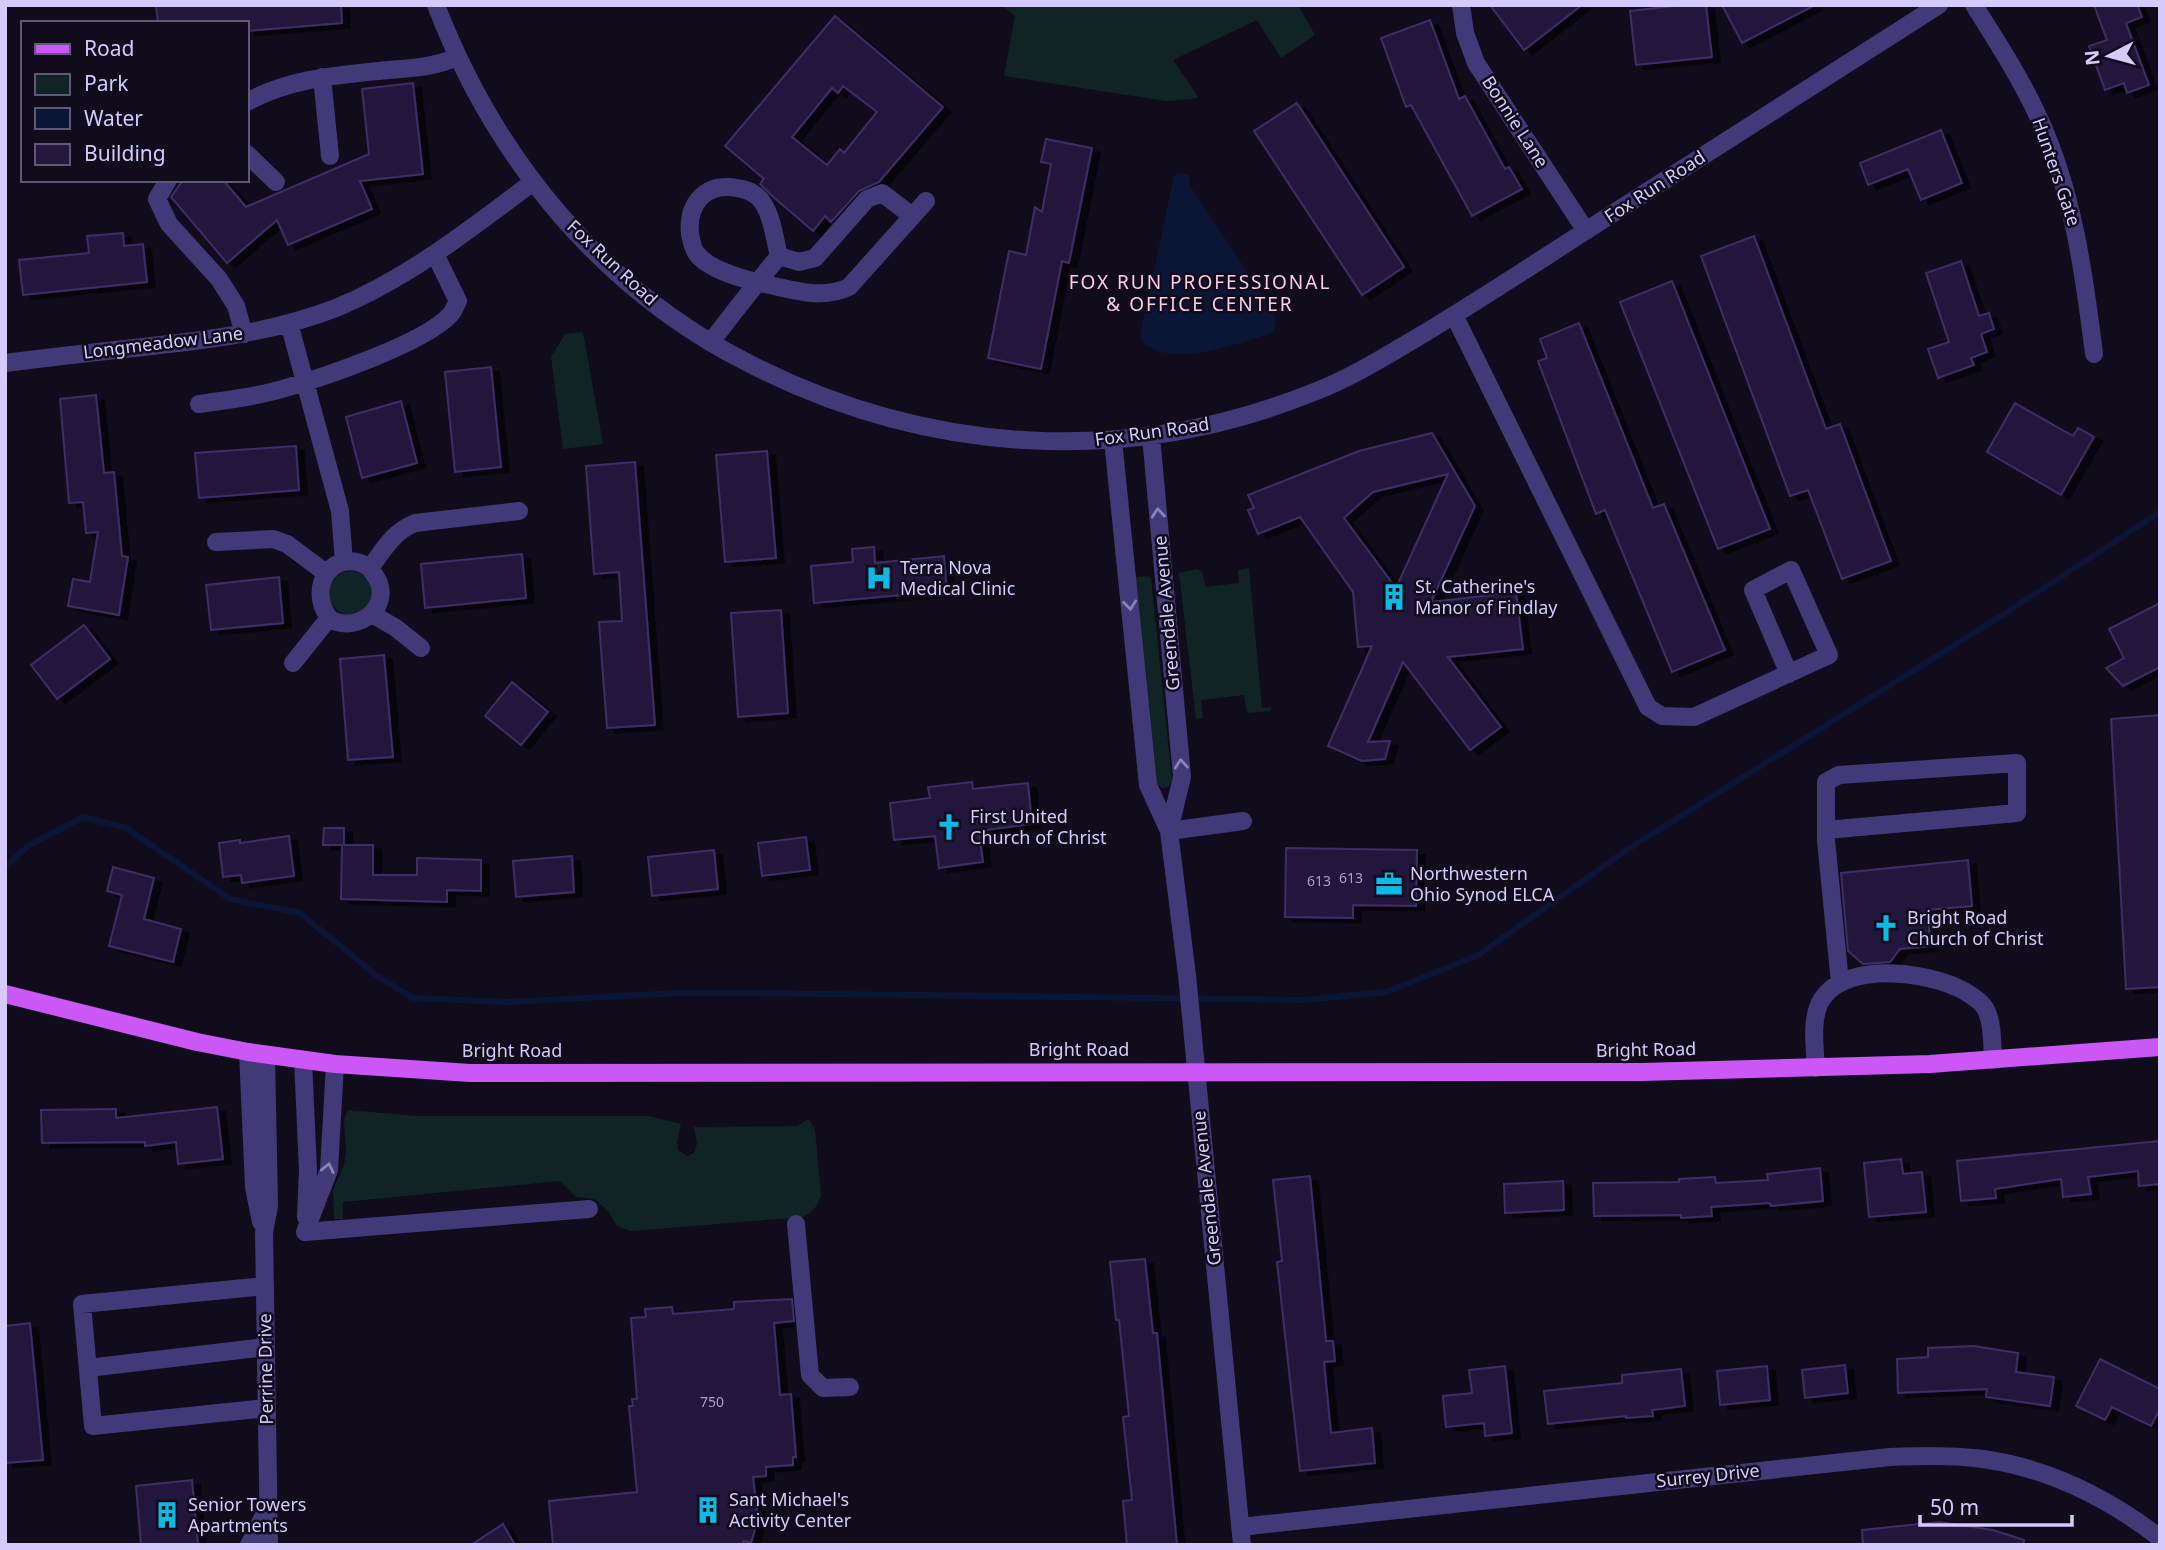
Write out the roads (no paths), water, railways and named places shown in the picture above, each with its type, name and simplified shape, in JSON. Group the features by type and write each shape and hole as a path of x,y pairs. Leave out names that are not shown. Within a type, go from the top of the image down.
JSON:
{"main road":[{"name":"Bright Road","path":"5,994 197,1042 257,1053 335,1064 470,1073 1641,1072 1993,1060 2160,1047"}],"street":[{"name":"Fox Run Road","path":"436,5 457,57 480,103 512,154 549,203 590,247 635,288 683,325 786,383 842,405 897,422 960,435 1020,441 1080,442 1151,436 1259,412 1316,392 1370,366 1939,5"},
{"name":"Bonnie Lane","path":"1461,5 1465,33 1476,62 1586,231"},
{"name":"Hunters Gate","path":"1974,5 2020,80 2039,118 2060,175 2077,234 2094,354"},
{"path":"248,102 279,88 322,77 438,65 457,57"},
{"path":"322,77 330,156"},
{"path":"248,155 275,182"},
{"path":"167,182 157,199 169,224 219,279 236,306 243,334"},
{"name":"Longmeadow Lane","path":"5,363 219,339 289,323 347,303 391,282 435,254 533,182"},
{"path":"779,256 767,212 758,197 746,190 727,186 713,188 701,194 693,206 689,220 691,238 697,254 729,275 815,294 836,294 849,287 926,201"},
{"path":"779,256 799,262 815,258 867,199 882,193 912,216"},
{"path":"199,404 244,398 304,382 360,363 441,323 452,313 458,301 435,254"},
{"path":"711,342 779,256"},
{"path":"1454,315 1648,707 1662,716 1695,718 1789,674 1829,655 1791,570 1753,590 1789,674"},
{"path":"289,323 340,510 344,562"},
{"name":"Greendale Avenue","path":"1151,436 1182,777 1169,831"},
{"name":"Greendale Avenue","path":"1113,440 1149,785 1169,831 1187,975 1241,1536"},
{"path":"370,568 391,538 402,528 415,523 519,511"},
{"path":"216,542 273,539 287,544 326,573"},
{"path":"344,562 359,563 370,568 379,583 380,593 372,614 354,624 343,624 329,618 320,600 319,589 326,573 344,562"},
{"path":"372,614 396,628 421,648"},
{"path":"293,663 329,618"},
{"path":"1826,830 2017,813 2017,763 1839,775 1826,782 1826,830 1840,984"},
{"path":"1169,831 1242,821"},
{"path":"1816,1068 1816,1014 1823,998 1840,984 1889,973 1913,974 1940,980 1963,990 1987,1010 1993,1060"},
{"name":"Perrine Drive","path":"257,1053 269,1206 264,1232 269,1545"},
{"path":"303,1060 308,1170 305,1232"},
{"path":"305,1232 329,1170 335,1064"},
{"path":"305,1232 589,1209"},
{"path":"796,1224 810,1375 823,1388 850,1387"},
{"path":"265,1286 82,1304 93,1426 267,1408"},
{"path":"88,1368 266,1347"},
{"name":"Surrey Drive","path":"1241,1536 1890,1457 1936,1456 1980,1459 2035,1470 2096,1496 2160,1538"},
{"name":"Perrine Drive","path":"249,1545 269,1506"}],"water":[{"path":"1180,173 1189,175 1190,186 1274,312 1274,332 1224,347 1183,354 1165,353 1151,348 1140,337 1174,176"}],"waterway":[{"path":"5,867 28,846 83,817 126,828 230,899 300,913 377,976 413,998 507,1002 680,993 752,993 1304,1000 1386,992 1477,956 1625,851 2001,616 2160,512"}],"place":[{"name":"Terra Nova Medical Clinic","path":"879,578"},
{"name":"St. Catherine's Manor of Findlay","path":"1394,597"},
{"name":"First United Church of Christ","path":"949,827"},
{"name":"Northwestern Ohio Synod ELCA","path":"1389,884"},
{"name":"Bright Road Church of Christ","path":"1886,928"},
{"name":"Sant Michael's Activity Center","path":"708,1510"},
{"name":"Senior Towers Apartments","path":"167,1515"}],"district":[{"name":"FOX RUN PROFESSIONAL & OFFICE CENTER","path":"1200,293"}]}
